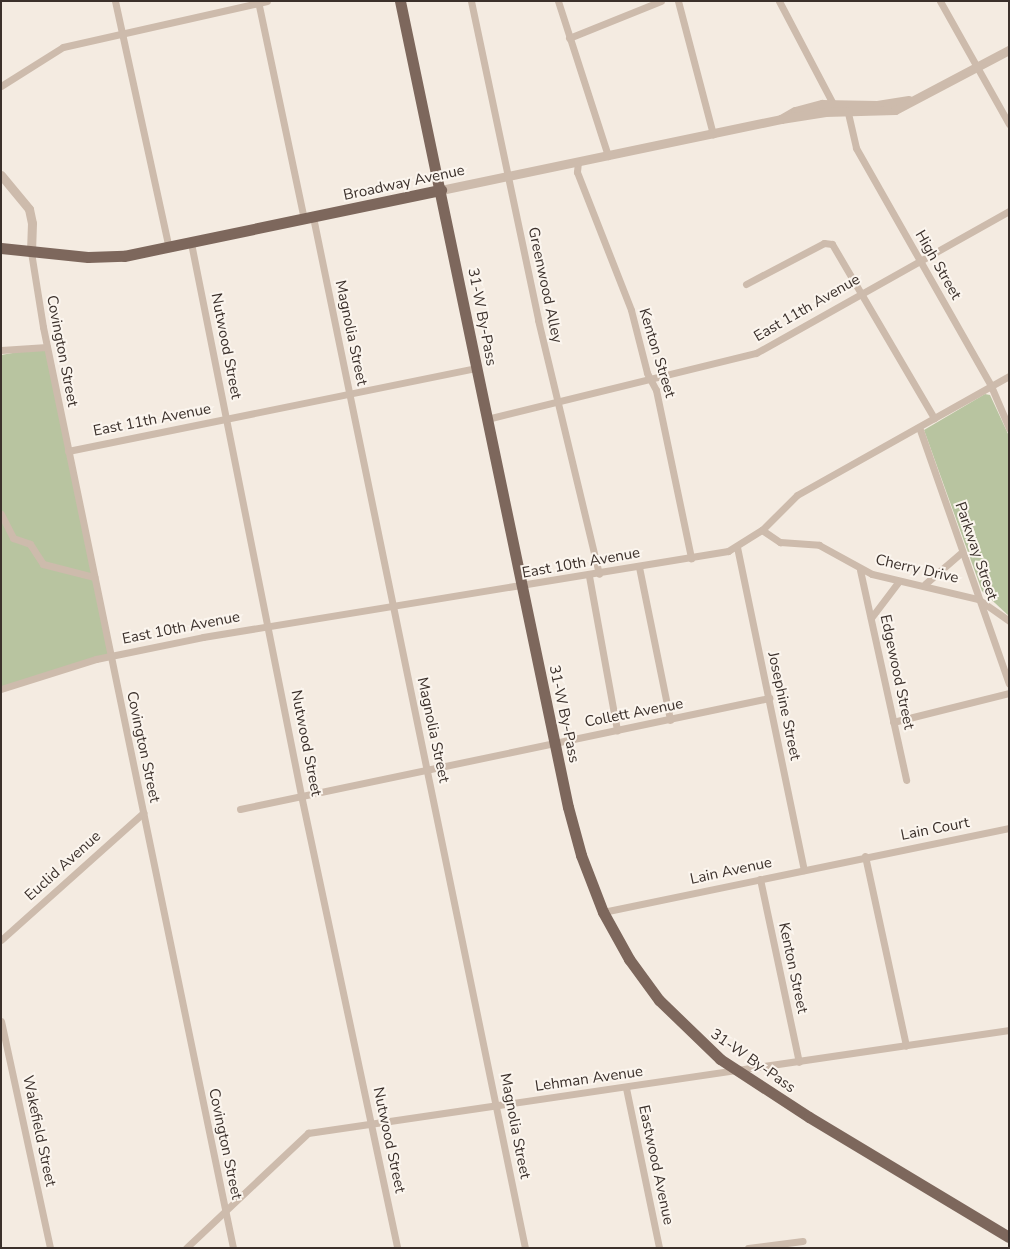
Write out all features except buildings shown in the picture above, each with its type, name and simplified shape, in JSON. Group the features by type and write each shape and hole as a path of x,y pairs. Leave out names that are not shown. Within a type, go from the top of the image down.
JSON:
{"main road":[{"name":"31-W By-Pass","path":"400,1 555,742 581,855 603,912 629,959 660,1000 694,1036 736,1071 1009,1237"},
{"name":"Broadway Avenue","path":"1,248 102,257 191,244 441,190"}],"street":[{"path":"115,1 169,248"},
{"path":"1,86 54,51 267,1"},
{"name":"Greenwood Alley","path":"471,1 558,403 599,574"},
{"path":"558,1 608,156"},
{"path":"569,38 661,1"},
{"path":"678,1 713,134"},
{"path":"779,1 833,104"},
{"path":"940,1 1009,124"},
{"name":"Magnolia Street","path":"258,2 350,393 525,1248"},
{"path":"846,109 914,100 1009,50"},
{"name":"Broadway Avenue","path":"781,120 794,111 833,104 846,109"},
{"name":"Broadway Avenue","path":"441,190 509,178 781,120 846,109"},
{"name":"High Street","path":"846,109 856,148 991,386 1009,428"},
{"name":"Kenton Street","path":"578,162 578,172 597,229 636,325 663,424 691,558"},
{"path":"1,176 24,202 32,216 31,252"},
{"name":"East 11th Avenue","path":"487,419 651,381 756,353 1009,211"},
{"path":"746,284 828,242 835,248 934,418"},
{"name":"Nutwood Street","path":"191,244 302,795 397,1248"},
{"name":"Covington Street","path":"31,252 47,347 68,451 233,1248"},
{"path":"1,350 47,347"},
{"name":"East 11th Avenue","path":"68,451 477,368"},
{"name":"East 10th Avenue","path":"1,689 110,655 268,625 589,576 691,558 737,547 762,530 797,495 1009,376"},
{"name":"Parkway Street","path":"918,427 1009,684"},
{"path":"1,514 13,538 30,544 43,564 94,577"},
{"name":"Cherry Drive","path":"762,530 780,542 819,545 860,570 899,581 925,584 978,599 1009,621"},
{"name":"Josephine Street","path":"737,547 804,870"},
{"path":"925,584 962,552"},
{"path":"639,567 670,720"},
{"name":"Edgewood Street","path":"860,570 906,780"},
{"path":"589,576 617,730"},
{"path":"871,618 899,581"},
{"path":"894,722 1009,693"},
{"name":"Collett Avenue","path":"240,809 768,698"},
{"name":"Euclid Avenue","path":"1,940 143,813"},
{"name":"Lain Court","path":"865,856 1009,828"},
{"path":"865,856 906,1046"},
{"name":"Lain Avenue","path":"603,912 865,856"},
{"name":"Kenton Street","path":"760,879 799,1062"},
{"name":"Wakefield Street","path":"1,1021 50,1248"},
{"name":"Lehman Avenue","path":"186,1248 308,1133 626,1088 1009,1030"},
{"name":"Eastwood Avenue","path":"626,1088 659,1248"},
{"path":"748,1248 802,1241"}],"green space":[{"path":"47,347 110,655 1,688 1,355"},
{"path":"985,394 990,395 1009,436 1009,616 982,591 924,430"}]}
